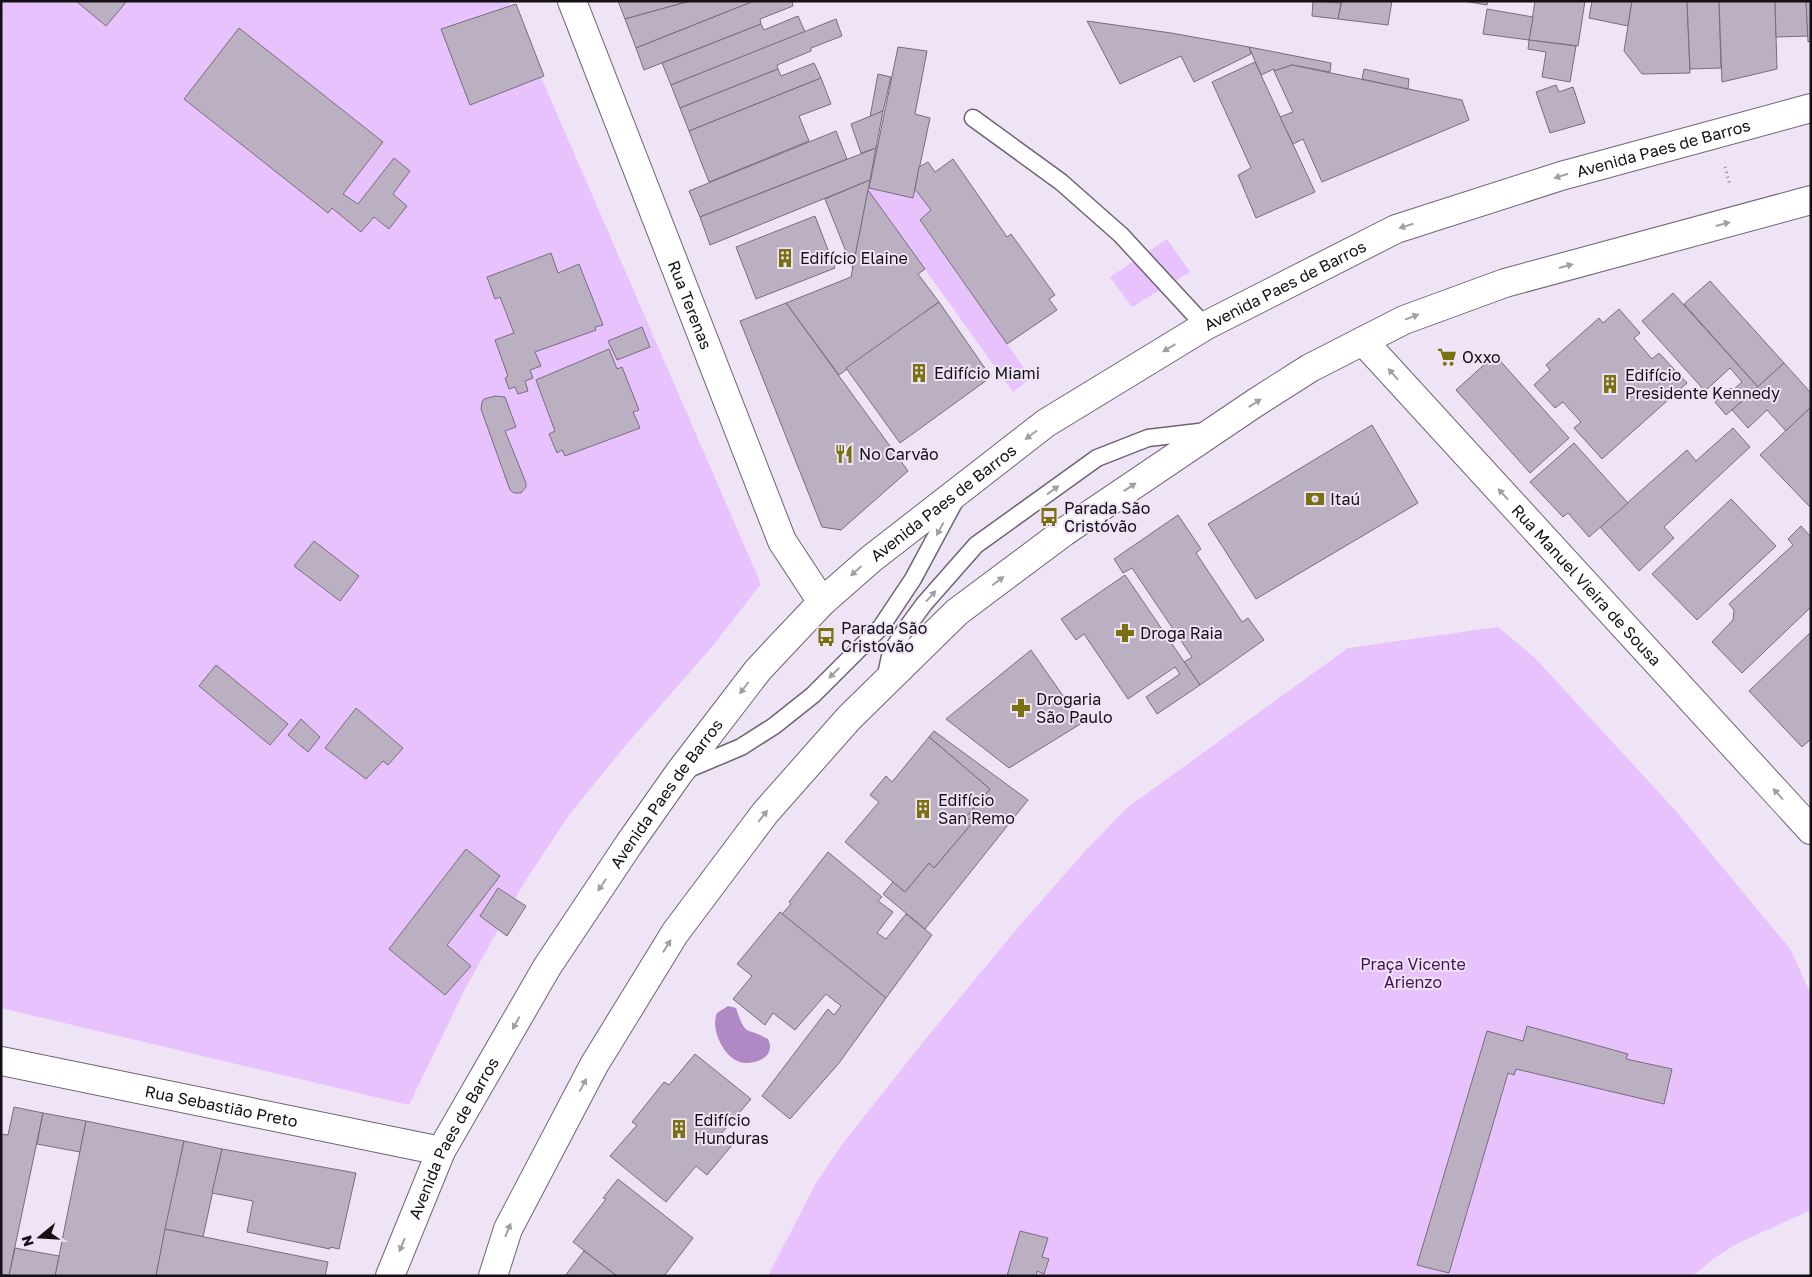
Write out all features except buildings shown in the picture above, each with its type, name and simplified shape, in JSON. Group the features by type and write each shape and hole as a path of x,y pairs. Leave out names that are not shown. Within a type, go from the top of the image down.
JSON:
{"main road":[{"name":"Rua Terenas","path":"572,1 782,541 822,602"},
{"name":"Avenida Paes de Barros","path":"390,1276 441,1152 547,967 629,844 679,773 758,670 822,602 871,559 1046,423 1205,326 1396,229 1561,176 1811,108"},
{"path":"493,1276 508,1229 594,1065 675,933 765,813 849,718 957,612 1064,532 1214,430 1310,368 1404,320 1505,283 1811,200"},
{"name":"Rua Manuel Vieira de Sousa","path":"1363,341 1811,830"},
{"name":"Rua Sebastião Preto","path":"1,1061 441,1152"}],"lane":[{"path":"973,118 1061,182 1121,234 1205,326"},
{"path":"884,684 891,652 905,630 924,604 976,546 1097,458 1148,438 1214,430"},
{"path":"679,773 741,747 774,726 813,695 881,627 913,579 963,486"}],"path":[{"path":"1716,134 1738,220"}],"green space":[{"path":"1,1 508,1 761,584 711,648 626,745 569,815 524,883 464,991 409,1105 1,1008"},
{"path":"869,188 913,198 915,189 931,210 920,221 1031,378 1013,392 868,190"},
{"path":"1167,239 1190,272 1132,307 1110,277"},
{"name":"Praça Vicente Arienzo","path":"1498,627 1536,659 1675,810 1791,950 1811,995 1811,1210 1738,1243 1713,1259 1693,1276 768,1276 816,1183 843,1143 928,1036 1021,924 1087,849 1128,807 1348,648"}],"shaded area":[{"path":"728,1006 736,1008 744,1028 768,1039 769,1051 763,1059 752,1063 740,1062 723,1048 717,1034 715,1019 717,1013"}],"place":[{"name":"Edifício Elaine","path":"785,258"},
{"name":"Oxxo","path":"1447,357"},
{"name":"Edifício Miami","path":"919,373"},
{"name":"Edifício Presidente Kennedy","path":"1610,384"},
{"name":"No Carvão","path":"844,454"},
{"name":"Itaú","path":"1315,499"},
{"name":"Parada São Cristóvão","path":"1049,517"},
{"name":"Droga Raia","path":"1125,633"},
{"name":"Parada São Cristovão","path":"826,637"},
{"name":"Drogaria São Paulo","path":"1021,708"},
{"name":"Edifício San Remo","path":"923,809"},
{"name":"Edifício Hunduras","path":"679,1129"}]}
